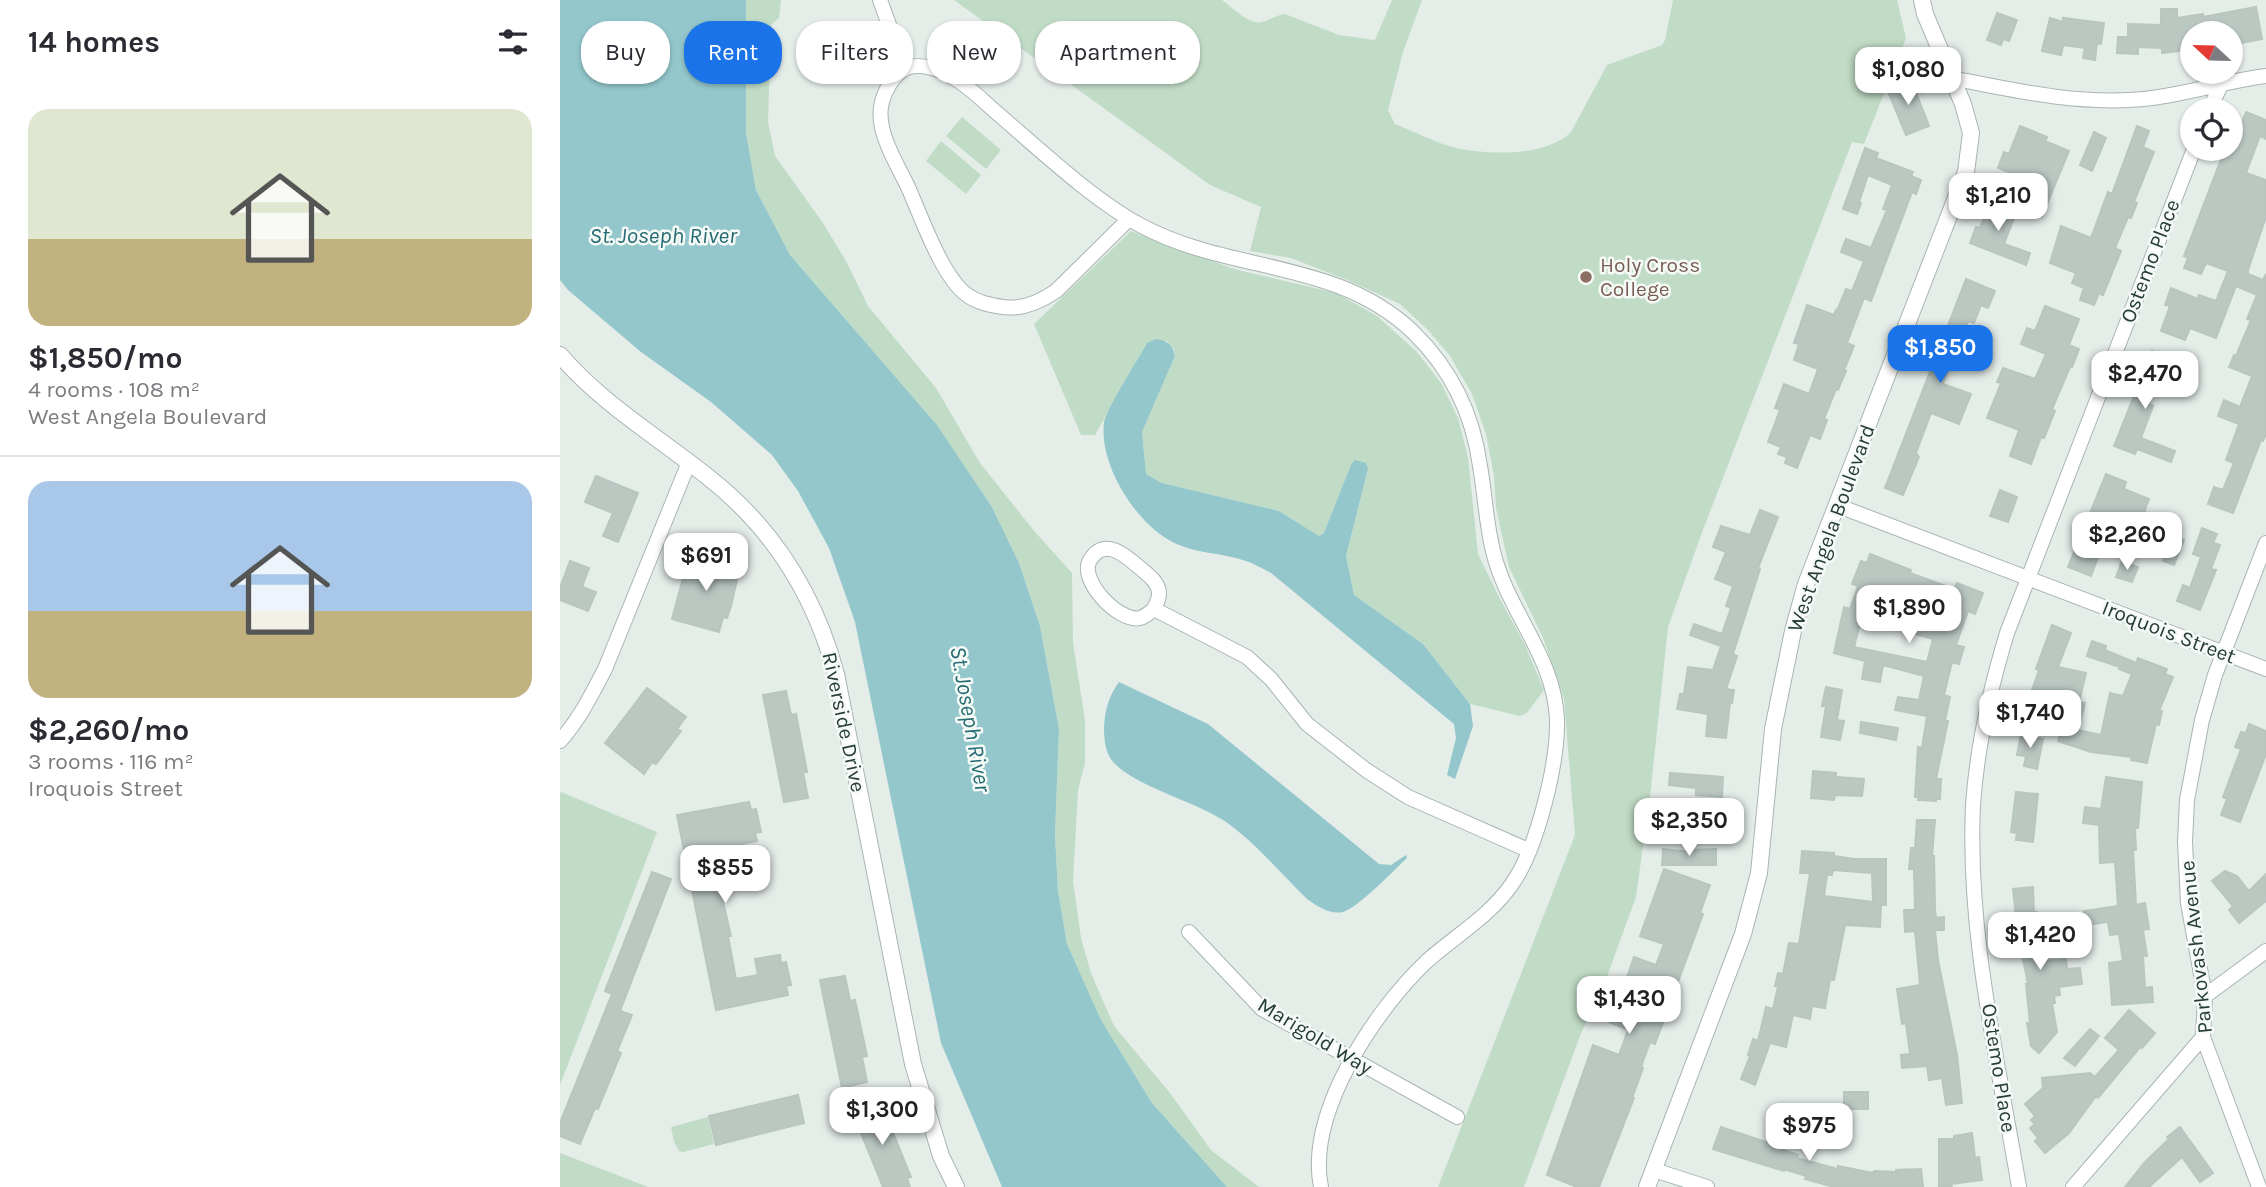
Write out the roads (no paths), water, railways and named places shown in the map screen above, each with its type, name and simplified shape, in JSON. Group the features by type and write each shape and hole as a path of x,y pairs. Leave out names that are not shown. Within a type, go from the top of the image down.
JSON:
{"street":[{"path":"880,0 888,21"},
{"name":"West Angela Boulevard","path":"1647,1187 1752,905 1759,873 1773,729 1793,631 1806,584 1966,172 1971,133 1963,104 1925,14 1922,0"},
{"path":"913,68 940,70 953,77 1054,161 1143,227 1194,248 1336,283 1378,304 1413,333 1447,374 1466,410 1474,435 1493,552 1543,659 1554,694 1556,746 1542,810 1520,871 1494,906 1431,958 1401,988 1353,1060 1326,1115 1320,1143 1318,1173 1321,1187"},
{"path":"1952,78 2056,98 2086,101 2152,98 2266,76"},
{"path":"890,84 881,107 881,124 946,271 962,292 988,305 1012,309 1046,299 1129,219"},
{"path":"2215,98 2221,85"},
{"name":"Ostemo Place","path":"2019,1187 1979,942 1973,883 1973,821 1977,768 1987,708 2007,633 2189,161"},
{"name":"Riverside Drive","path":"560,355 627,417 733,498 771,539 801,584 820,624 836,674 912,1064 941,1156 956,1187"},
{"path":"560,741 588,701 605,669 689,462"},
{"name":"Iroquois Street","path":"1836,505 2266,669"},
{"name":"Parkovash Avenue","path":"2259,1187 2203,1037 2205,996 2188,903 2186,832 2188,800 2202,720 2266,543"},
{"path":"1110,548 1120,551 1155,581 1159,594 1154,609 1141,618 1127,617 1112,609 1088,578 1087,568 1091,559 1100,550 1110,548"},
{"path":"1154,609 1247,657 1271,679 1307,724 1366,770 1408,797 1528,850"},
{"name":"Marigold Way","path":"1189,932 1262,1009 1457,1117"},
{"path":"2205,996 2266,951"},
{"path":"2073,1187 2203,1037"},
{"path":"1654,1170 1707,1187"}],"water":[{"name":"St. Joseph River","path":"560,0 746,0 746,21 684,21 684,84 746,84 746,133 756,190 790,255 937,425 992,507 1019,563 1040,626 1059,729 1055,835 1058,891 1067,944 1101,1020 1152,1103 1227,1187 1002,1187 941,1043 855,622 829,548 798,491 772,455 711,402 641,352 568,290 560,280"},
{"path":"1156,339 1169,344 1175,356 1142,432 1146,474 1162,483 1279,511 1319,536 1324,533 1351,465 1355,460 1366,463 1368,469 1346,556 1354,595 1423,644 1470,704 1473,726 1455,779 1447,775 1456,738 1454,724 1271,573 1246,561 1178,545 1156,531 1132,505 1113,473 1107,456 1104,423 1116,396 1147,343"},
{"path":"1119,682 1208,724 1379,864 1391,865 1406,855 1407,858 1350,909 1333,912 1315,904 1248,839 1226,822 1136,779 1113,762 1107,750 1104,727 1108,703"}],"place":[{"name":"Holy Cross College","path":"1586,277"}]}
